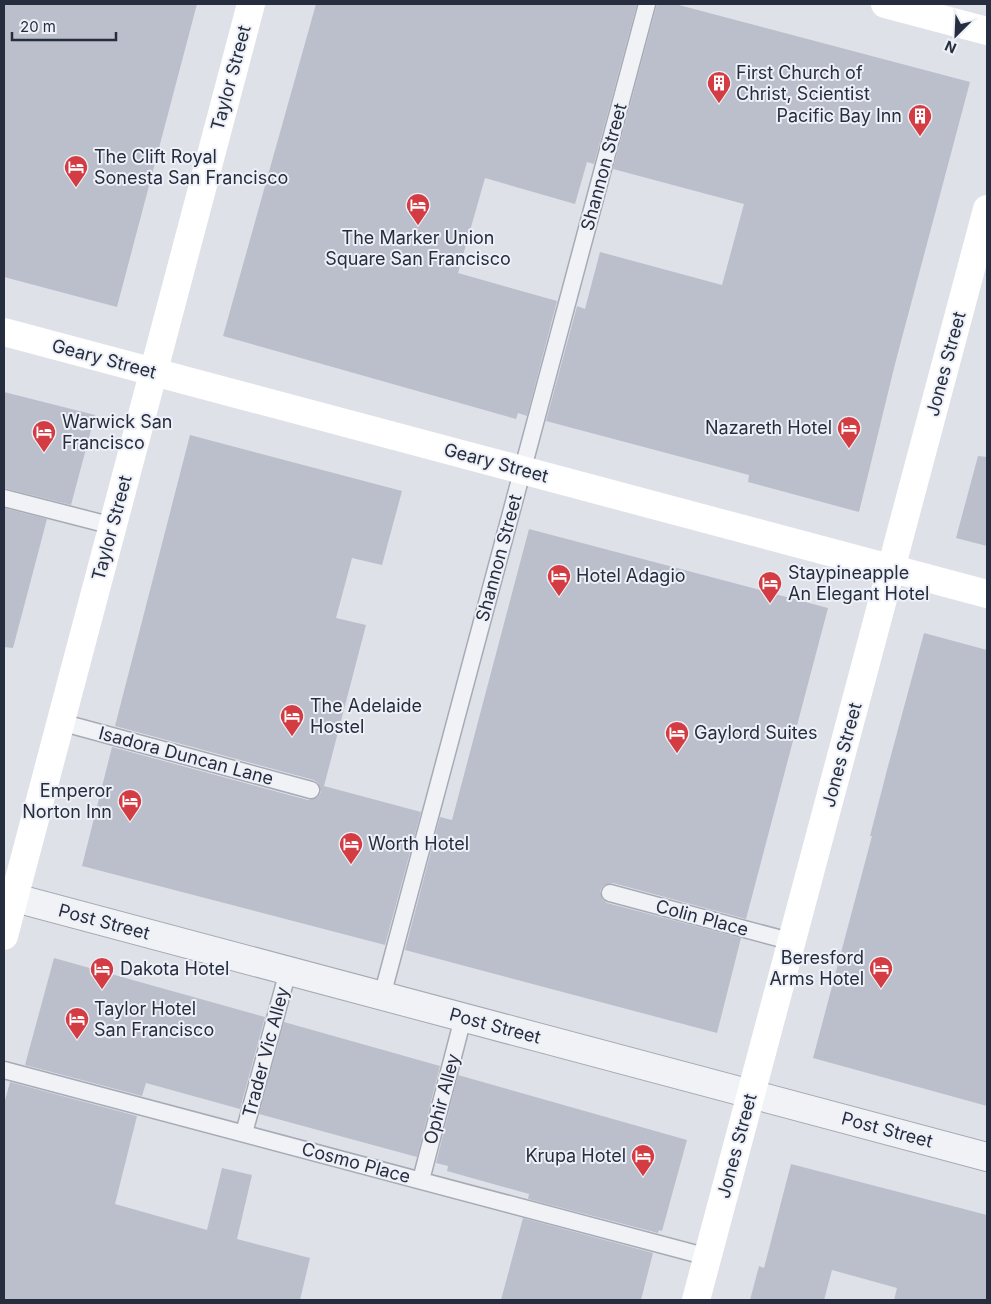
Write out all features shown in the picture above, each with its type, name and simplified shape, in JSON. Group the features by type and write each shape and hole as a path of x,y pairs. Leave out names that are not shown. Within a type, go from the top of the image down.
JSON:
{"main road":[{"name":"Taylor Street","path":"4,936 9,896 60,722 251,4"},
{"path":"885,4 987,31"},
{"name":"Jones Street","path":"696,1300 987,209"},
{"name":"Geary Street","path":"4,332 987,594"}],"street":[{"name":"Post Street","path":"9,896 987,1157"}],"lane":[{"name":"Shannon Street","path":"382,996 647,4"},
{"path":"4,498 113,526"},
{"name":"Isadora Duncan Lane","path":"60,722 311,790"},
{"name":"Colin Place","path":"610,893 793,942"},
{"name":"Trader Vic Alley","path":"244,1134 288,971"},
{"name":"Ophir Alley","path":"421,1180 463,1018"},
{"name":"Cosmo Place","path":"4,1070 708,1257"}],"building":[{"name":"The Clift Royal Sonesta San Francisco","path":"4,4 197,4 117,307 4,277"},
{"path":"316,4 637,4 594,164 587,162 575,204 485,178 458,273 557,301 527,416 518,413 516,419 223,336"},
{"path":"657,4 675,4 970,82 895,364 859,512 748,482 749,475 546,421 577,306 585,309 600,252 722,285 744,204 613,169"},
{"name":"Warwick San Francisco","path":"4,392 95,415 71,505 4,488"},
{"path":"190,435 402,491 382,565 352,558 336,618 366,625 324,786 421,812 385,945 82,866 112,747 308,800 318,797 321,792 318,783 314,780 115,726"},
{"path":"978,456 987,457 987,546 956,538"},
{"path":"4,508 47,519 13,648 4,647"},
{"path":"529,529 828,608 746,919 613,883 603,886 600,891 603,900 607,903 741,938 717,1033 405,950 440,817 452,820"},
{"path":"924,633 987,650 987,1106 813,1058"},
{"path":"54,958 265,1017 240,1109 146,1083 142,1096 25,1065"},
{"path":"284,1022 440,1066 417,1157 259,1114"},
{"path":"458,1075 687,1140 662,1231 659,1230 658,1233 528,1199 529,1194 447,1171 448,1166 436,1163"},
{"path":"10,1082 137,1116 115,1204 207,1230 222,1168 252,1175 237,1239 310,1258 300,1300 4,1300 4,1104"},
{"path":"791,1164 987,1215 987,1300 894,1300 897,1288 832,1270 824,1300 750,1300 759,1266 764,1268"},
{"path":"523,1218 653,1253 641,1300 501,1300"}],"place":[{"name":"First Church of Christ, Scientist","path":"719,104"},
{"name":"Pacific Bay Inn","path":"920,137"},
{"name":"The Clift Royal Sonesta San Francisco","path":"76,188"},
{"name":"The Marker Union Square San Francisco","path":"418,226"},
{"name":"Nazareth Hotel","path":"849,449"},
{"name":"Warwick San Francisco","path":"44,453"},
{"name":"Hotel Adagio","path":"559,597"},
{"name":"Staypineapple An Elegant Hotel","path":"770,604"},
{"name":"The Adelaide Hostel","path":"292,737"},
{"name":"Gaylord Suites","path":"677,754"},
{"name":"Emperor Norton Inn","path":"130,822"},
{"name":"Worth Hotel","path":"351,865"},
{"name":"Beresford Arms Hotel","path":"881,989"},
{"name":"Dakota Hotel","path":"102,990"},
{"name":"Taylor Hotel San Francisco","path":"77,1040"},
{"name":"Krupa Hotel","path":"643,1177"}]}
